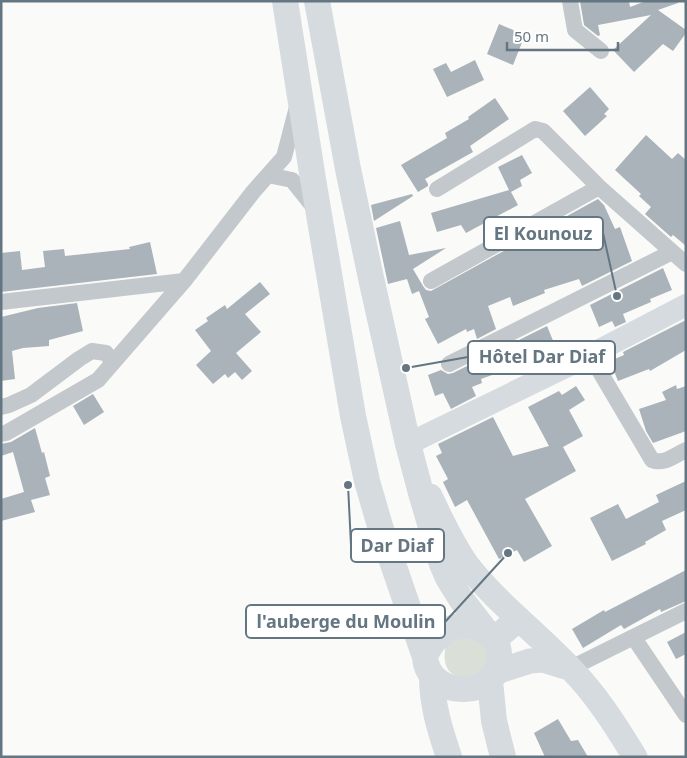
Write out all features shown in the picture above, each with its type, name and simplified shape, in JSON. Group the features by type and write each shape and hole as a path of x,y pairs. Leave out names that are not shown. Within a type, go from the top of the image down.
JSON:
{"highway":[{"path":"285,1 352,416 367,481 383,536 429,667 446,686 461,690 481,686 493,676 500,661 499,650 461,599 442,564 409,450 348,169 317,1"},
{"path":"491,637 518,619"},
{"path":"449,757 436,714 432,692 429,647 434,639 455,627 478,628 491,637"},
{"path":"493,676 494,721 503,757"}],"main road":[{"path":"635,757 608,713 571,668 490,592 467,564 444,526 409,450 686,305"},
{"path":"493,676 516,664 536,660 543,660 571,668"}],"street":[{"path":"570,1 575,30 601,51"},
{"path":"1,434 6,433 98,380 113,363 184,282 284,157 300,95"},
{"path":"438,189 535,129 543,131 599,187 686,264"},
{"path":"268,175 292,180 319,212"},
{"path":"431,281 599,187"},
{"path":"449,364 672,252"},
{"path":"1,302 184,282"},
{"path":"1,406 9,405 31,395 92,351 106,353 113,363"},
{"path":"590,355 652,460 664,461 686,450"},
{"path":"571,668 686,611"},
{"path":"634,638 686,716"}],"shaded area":[{"path":"468,633 488,648 488,665 474,677 462,677 453,674 447,668 445,650 446,646"}],"building":[{"path":"580,1 629,1 630,7 646,1 678,1 678,3 658,10 686,30 686,33 673,51 663,44 634,72 613,50 651,15 598,25 600,35 598,36 584,25"},
{"path":"499,24 525,35 513,65 487,54"},
{"path":"475,60 484,80 447,97 433,69 446,63 451,72"},
{"path":"590,87 609,109 604,114 607,116 585,136 563,111"},
{"path":"495,98 509,119 470,146 473,152 425,179 428,186 418,192 401,165 447,138 445,133 469,119 468,117"},
{"path":"646,135 672,159 678,153 686,160 686,246 673,235 671,237 645,214 651,207 639,196 641,194 615,170"},
{"path":"522,155 532,173 520,180 522,186 511,192 518,205 466,233 461,225 437,232 431,213 509,190 498,167"},
{"path":"412,194 413,196 374,221 371,205"},
{"path":"598,199 604,205 615,229 620,227 632,261 582,286 579,279 544,290 545,293 513,306 510,297 488,306 496,329 477,339 474,329 467,332 466,329 438,344 425,319 429,317 419,291 412,294 407,279 388,284 376,228 400,221 409,255 446,248 413,269 426,290 431,291"},
{"path":"150,242 157,274 1,292 1,253 20,251 22,270 45,267 43,251 64,249 65,256 130,249 129,247"},
{"path":"663,268 672,290 650,299 651,302 623,314 626,322 615,327 612,321 599,327 590,305"},
{"path":"260,282 270,294 245,314 261,332 236,353 252,371 242,380 235,372 228,378 225,374 213,384 196,365 211,351 195,330 208,321 206,318 225,305 227,309"},
{"path":"77,303 83,331 49,340 49,346 12,351 15,379 1,381 1,317 38,308"},
{"path":"686,320 686,350 650,371 649,369 618,381 610,361 624,355 623,352"},
{"path":"547,326 554,343 512,361 514,367 481,379 482,383 472,387 476,396 451,409 443,393 435,396 428,375 441,370 448,374 453,373"},
{"path":"676,385 677,389 686,386 686,431 653,443 646,431 639,409 666,400 662,392"},
{"path":"576,386 585,400 569,410 583,436 563,447 576,471 525,499 552,546 524,562 517,550 499,559 467,500 455,507 443,482 448,479 436,456 442,453 438,444 493,417 513,456 549,446 528,407 559,391 562,395"},
{"path":"93,394 104,412 84,425 73,406"},
{"path":"35,428 50,476 45,478 50,495 31,500 35,512 1,521 1,499 24,492 13,452 1,456 1,444 11,442"},
{"path":"686,481 686,510 662,521 666,530 645,542 646,544 612,561 590,518 618,504 626,519 659,502 656,495"},
{"path":"686,570 686,601 661,612 660,609 624,629 621,625 583,648 572,629 604,610 605,612"},
{"path":"686,632 686,654 676,659 667,642"},
{"path":"558,719 571,741 578,740 588,757 545,757 534,733"}],"place":[{"name":"El Kounouz","path":"617,296"},
{"name":"Hôtel Dar Diaf","path":"406,368"},
{"name":"Dar Diaf","path":"348,485"},
{"name":"l'auberge du Moulin","path":"508,553"}]}
